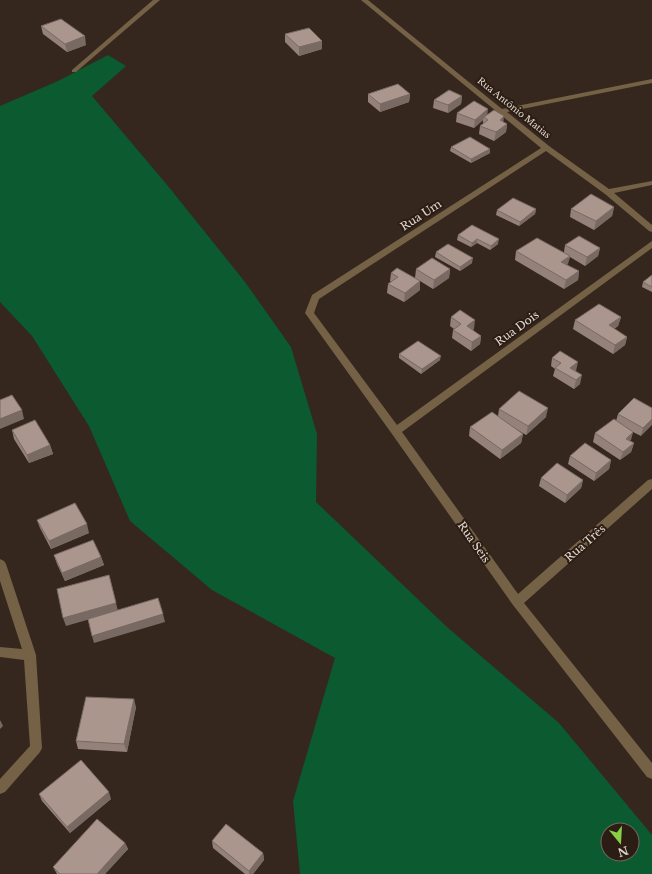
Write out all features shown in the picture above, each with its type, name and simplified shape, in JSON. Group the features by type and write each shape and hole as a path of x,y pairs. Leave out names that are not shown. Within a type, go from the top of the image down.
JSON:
{"street":[{"path":"74,71 157,0"},
{"name":"Rua Antônio Matias","path":"364,0 546,148 608,192 652,229"},
{"path":"502,111 652,81"},
{"name":"Rua Um","path":"312,304 315,296 546,148"},
{"path":"608,192 652,183"},
{"name":"Rua Dois","path":"396,431 652,244"},
{"name":"Rua Seis","path":"312,304 309,313 396,431 517,602 652,773"},
{"name":"Rua Três","path":"517,602 652,484"},
{"path":"0,564 30,655 36,748 0,788"},
{"path":"0,652 30,655"}],"green space":[{"path":"108,55 126,66 92,96 168,186 245,282 291,347 317,434 316,502 447,627 559,723 652,835 652,874 300,874 293,801 335,658 212,590 130,521 89,426 32,336 0,302 0,106 58,81"}],"building":[{"path":"61,19 85,36 65,44 41,26"},
{"path":"309,28 322,41 299,47 285,34"},
{"path":"398,84 410,94 380,104 368,94"},
{"path":"449,90 462,96 448,105 434,100"},
{"path":"474,101 488,109 475,120 457,113"},
{"path":"494,110 504,116 500,120 507,124 496,132 480,126 488,120 484,117"},
{"path":"470,137 490,149 471,159 451,147"},
{"path":"591,194 614,207 596,221 571,209"},
{"path":"513,198 536,209 520,222 497,210"},
{"path":"472,225 499,239 491,246 477,239 472,243 458,235"},
{"path":"579,236 600,248 587,257 565,245"},
{"path":"537,238 570,256 561,262 579,271 566,280 516,251"},
{"path":"448,244 473,258 460,267 436,252"},
{"path":"432,258 450,269 434,280 416,269"},
{"path":"397,268 420,281 405,293 388,284 398,277 391,273"},
{"path":"652,275 652,287 643,282"},
{"path":"599,304 621,317 609,325 627,337 615,345 575,320"},
{"path":"460,310 475,320 467,326 481,336 472,342 453,330 461,324 451,317"},
{"path":"418,341 441,356 422,369 399,354"},
{"path":"560,351 578,362 570,368 582,375 576,380 555,368 561,363 552,358"},
{"path":"519,391 548,408 528,426 499,409"},
{"path":"12,395 22,410 0,419 0,400"},
{"path":"634,398 652,408 652,419 643,428 618,414"},
{"path":"492,412 523,434 502,450 470,427"},
{"path":"614,419 633,432 626,439 634,443 623,452 595,433"},
{"path":"35,420 50,445 27,455 12,430"},
{"path":"585,443 611,460 596,473 570,456"},
{"path":"557,463 583,480 567,495 541,478"},
{"path":"75,503 87,524 49,541 37,520"},
{"path":"93,540 101,557 62,573 54,555"},
{"path":"109,575 116,603 63,618 57,589"},
{"path":"158,598 163,614 92,636 88,619"},
{"path":"86,697 134,699 124,744 76,741"},
{"path":"81,760 109,792 67,827 39,794"},
{"path":"97,819 125,843 97,874 60,874 53,867"},
{"path":"226,824 263,853 249,871 212,841"}]}
